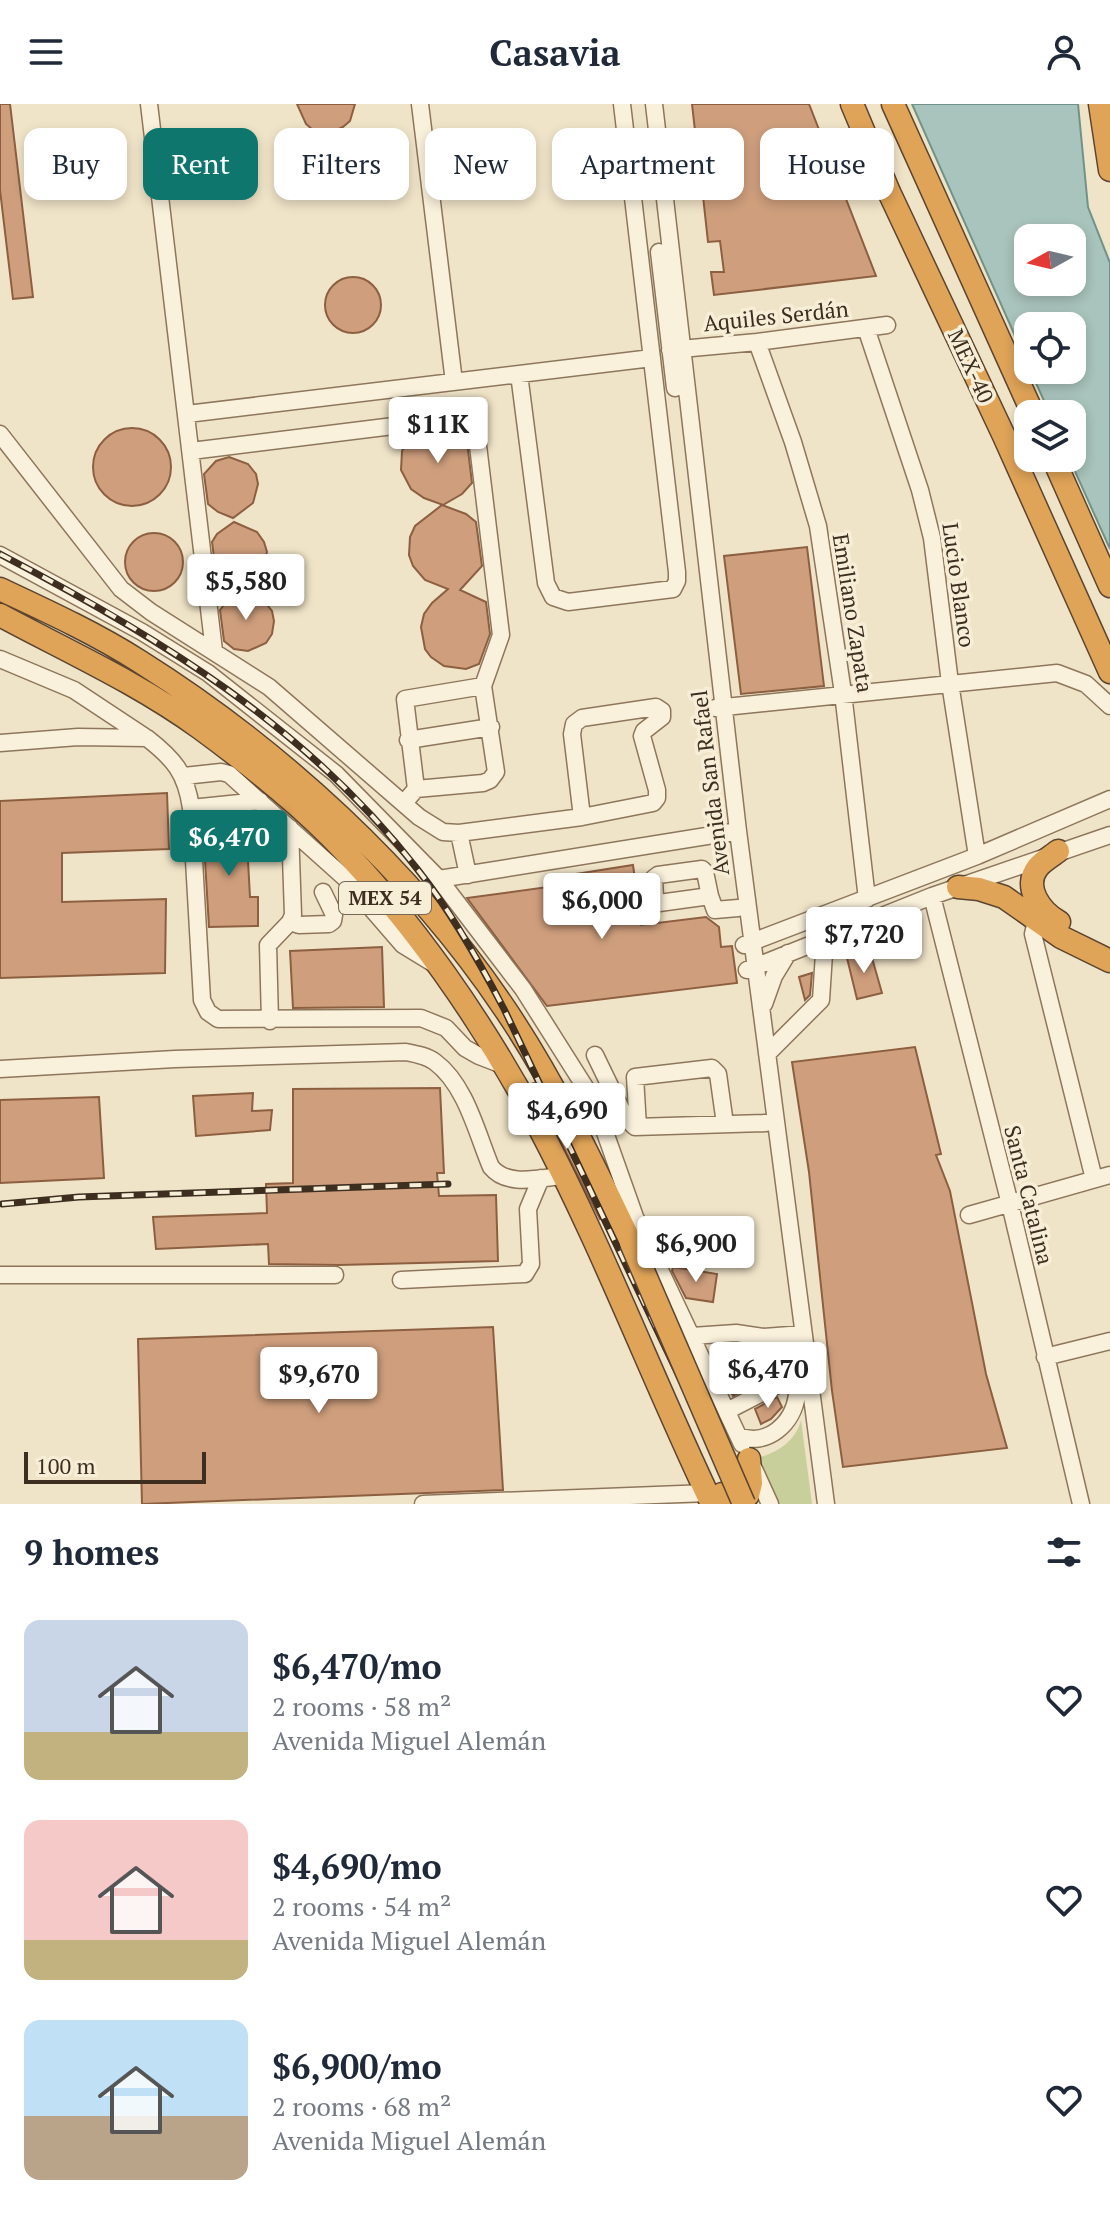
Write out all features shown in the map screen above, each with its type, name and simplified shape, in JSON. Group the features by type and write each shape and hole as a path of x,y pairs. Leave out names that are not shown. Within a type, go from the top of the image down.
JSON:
{"highway":[{"name":"MEX-40","path":"852,104 889,192 1004,436 1110,672"},
{"path":"893,104 1027,400"},
{"path":"1100,104 1110,170"},
{"path":"1059,472 1110,586"},
{"name":"MEX 54","path":"0,589 139,661 264,751 316,794 430,912 474,965 543,1070 586,1151 631,1243 744,1504"},
{"name":"MEX 54","path":"0,615 116,677 198,727 329,836 378,888 459,994 505,1066 552,1177 628,1313 647,1341 709,1499"},
{"path":"0,633 80,667 116,677"},
{"path":"1058,851 1037,868 1033,878 1035,898 1049,925 1110,947"},
{"path":"958,887 979,889 1004,897 1110,961"},
{"path":"586,1151 635,1217"},
{"path":"709,1499 734,1500 748,1495 751,1483 749,1459"}],"street":[{"path":"149,104 214,651"},
{"path":"420,104 454,382"},
{"path":"519,374 546,583 553,597 568,602 673,589 678,576 622,104"},
{"name":"Avenida San Rafael","path":"642,104 676,349 751,968 766,1123 826,1504"},
{"name":"Avenida San Rafael","path":"654,104 676,349"},
{"name":"Aquiles Serdán","path":"676,349 887,325"},
{"name":"Lucio Blanco","path":"866,328 928,516 977,856"},
{"name":"Emiliano Zapata","path":"757,342 793,442 818,526 843,693 867,899"},
{"path":"187,414 652,358"},
{"path":"191,451 458,418 468,421 476,429 500,627 499,644 483,686 497,766 490,780 483,783 416,789 404,803"},
{"path":"0,434 121,589 151,612 252,675 289,703 431,826 443,832 459,833 582,817 653,803 657,798 642,736 662,717 662,711 656,707 582,718 574,724 572,734 582,817"},
{"path":"0,555 142,632 208,673 336,774 439,879 523,989 596,1107 635,1217 770,1504"},
{"path":"0,659 74,690 147,738 184,776 191,808 205,1007 212,1016 224,1021 421,1018 446,1028 465,1048 505,1066"},
{"path":"718,707 1057,673 1086,684 1110,706"},
{"path":"416,789 405,699 483,686"},
{"path":"408,740 491,727"},
{"path":"0,743 78,737 147,738"},
{"path":"184,776 226,773 350,883 403,945 438,966"},
{"path":"747,944 977,856 1110,799"},
{"path":"191,808 260,801"},
{"path":"270,1021 268,945 290,922 293,912 290,828"},
{"path":"439,879 733,831"},
{"path":"459,833 468,875"},
{"path":"751,968 932,896 1102,838"},
{"path":"290,922 299,925 329,924 333,921 334,915 323,892"},
{"path":"710,896 715,910 743,906 777,932"},
{"name":"Santa Catalina","path":"932,896 1010,1204 1081,1504"},
{"path":"969,1215 1102,1177 1037,952 1033,929 1049,925 1055,936 1045,941 1037,952"},
{"path":"767,1054 821,1000 825,938"},
{"path":"762,1013 768,989 788,952"},
{"name":"Avenida San Rafael","path":"739,1436 749,1440 762,1439 774,1433 789,1417 797,1391 798,1334 762,1013 751,968"},
{"path":"0,1069 175,1059 406,1052 434,1061 448,1074 496,1174 505,1179 552,1177"},
{"path":"595,1055 631,1125 766,1123"},
{"path":"638,1127 635,1077 712,1068 718,1074 725,1124"},
{"path":"401,1280 525,1274 531,1264 528,1209 552,1177"},
{"path":"0,1275 335,1275"},
{"path":"692,1336 798,1334"},
{"path":"727,1411 775,1386 764,1337"},
{"path":"1045,1357 1110,1341"},
{"path":"423,1504 709,1499"}],"green space":[{"path":"801,1420 812,1504 777,1504 756,1458 784,1445 795,1434"}],"water":[{"path":"912,104 1078,104 1088,207 1110,263 1110,549 1075,472 1086,472 1086,400 1044,400 1036,384 1086,384 1086,312 1014,312 1014,334"}],"building":[{"path":"0,104 10,104 33,297 13,299 0,190"},
{"path":"297,104 355,104 350,121 341,128 311,128"},
{"path":"692,104 809,104 818,128 760,128 760,200 846,200 876,276 714,295 711,272 724,272 720,241 708,242 703,200 744,200 744,128 695,128"},
{"path":"353,277 373,285 381,305 373,325 353,333 333,325 325,305 333,285"},
{"path":"132,428 147,431 164,445 171,467 168,482 154,499 132,506 117,503 100,489 93,467 96,452 110,435"},
{"path":"457,429 466,434 472,483 462,494 443,505 411,489 401,470 402,451 412,435"},
{"path":"229,457 248,464 256,474 258,484 253,503 233,518 208,504 204,474 216,461"},
{"path":"442,505 466,514 476,522 482,566 460,590 486,602 490,634 479,664 466,669 444,666 425,649 421,627 424,614 448,589 425,580 413,566 409,555 410,537 415,526"},
{"path":"234,522 257,532 267,552 261,571 242,586 216,572 212,542 217,534"},
{"path":"154,533 174,542 183,562 174,582 154,591 134,582 125,562 134,542"},
{"path":"807,547 824,686 741,694 724,556"},
{"path":"242,591 264,601 272,611 274,621 272,634 266,643 248,651 234,649 224,641 220,610"},
{"path":"167,793 169,849 62,853 62,902 166,899 165,973 0,978 0,801"},
{"path":"246,825 250,897 258,897 258,926 209,927 203,827"},
{"path":"633,865 641,925 706,917 719,927 721,947 732,946 737,983 547,1006 467,898 570,884 569,875"},
{"path":"382,947 384,1007 293,1008 290,951"},
{"path":"870,951 882,993 857,999 847,958"},
{"path":"812,973 810,995 805,1000 799,977"},
{"path":"915,1047 941,1154 936,1155 950,1191 986,1374 1007,1448 843,1467 809,1172 792,1062"},
{"path":"534,1083 603,1217 600,1219 531,1084"},
{"path":"440,1088 444,1173 437,1173 439,1196 496,1195 498,1261 269,1264 268,1244 156,1249 153,1217 267,1213 266,1184 293,1183 293,1089"},
{"path":"253,1093 252,1111 272,1110 270,1130 196,1136 193,1096"},
{"path":"99,1097 104,1178 0,1183 0,1100"},
{"path":"673,1267 717,1274 713,1302 686,1298 672,1271"},
{"path":"493,1327 503,1490 142,1504 138,1339"},
{"path":"757,1353 763,1380 733,1396 717,1364"},
{"path":"777,1397 782,1407 771,1419 761,1424 755,1409"}],"railway":[{"path":"0,554 117,618 227,689 328,772 374,818 418,870 464,938 504,1009 740,1504"},
{"path":"2,1204 79,1197 448,1184"}]}
